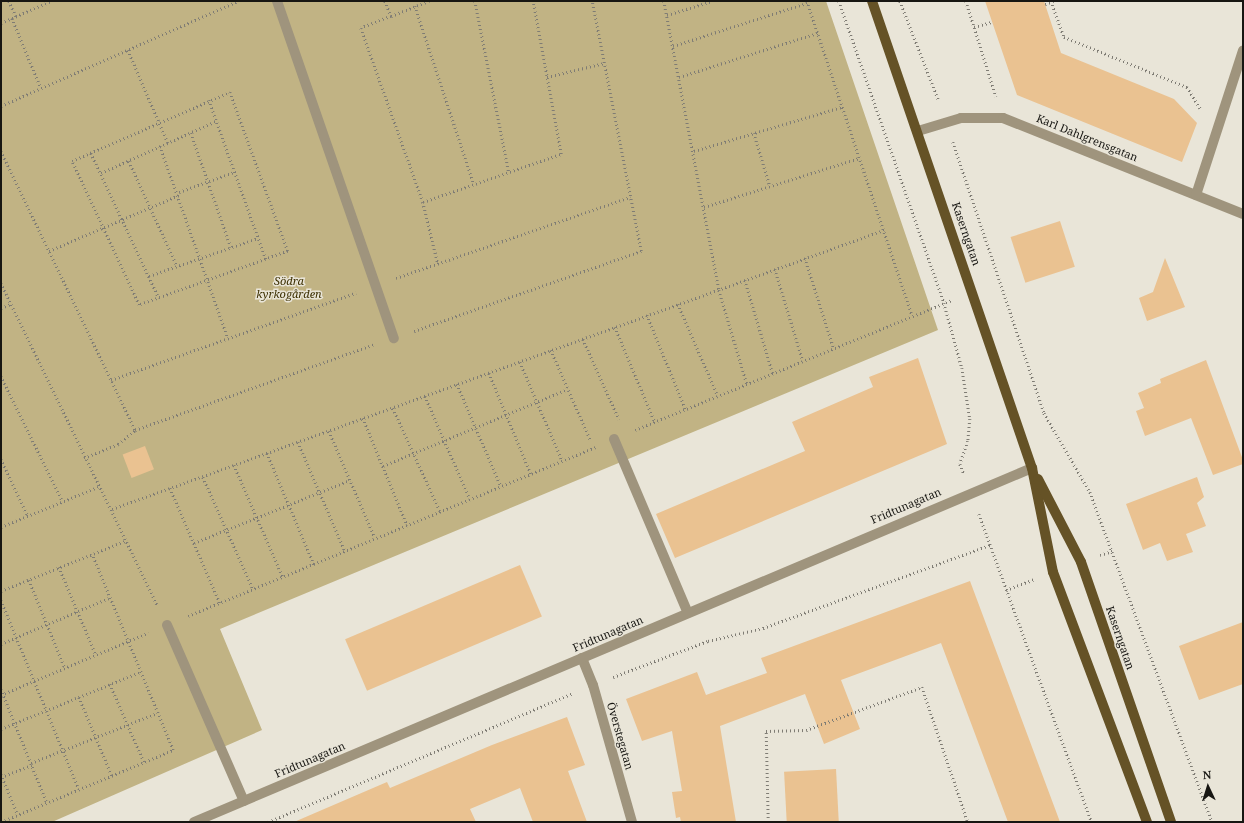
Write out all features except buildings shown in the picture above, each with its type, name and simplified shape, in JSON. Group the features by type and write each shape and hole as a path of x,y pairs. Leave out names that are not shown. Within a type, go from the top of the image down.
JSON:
{"main road":[{"name":"Kaserngatan","path":"874,3 1032,468 1053,572 1147,822"},
{"name":"Kaserngatan","path":"1032,468 1081,562 1172,822"}],"street":[{"path":"276,1 394,338"},
{"path":"1196,195 1220,125 1243,50"},
{"name":"Karl Dahlgrensgatan","path":"918,131 946,122 974,116 1003,118 1243,214"},
{"path":"614,439 688,613"},
{"name":"Fridtunagatan","path":"194,822 970,492 1032,468"},
{"path":"167,625 244,801"},
{"name":"Överstegatan","path":"582,658 593,685 632,822"}],"path":[{"path":"10,1 16,16"},
{"path":"1,23 45,2 51,1"},
{"path":"1,106 238,1"},
{"path":"385,1 391,16"},
{"path":"429,1 361,28 423,202 438,264"},
{"path":"474,1 509,172"},
{"path":"423,202 561,154 533,1"},
{"path":"592,1 641,251"},
{"path":"664,1 694,151 719,290 747,384"},
{"path":"667,15 701,3 712,1"},
{"path":"839,1 944,303 962,368 970,419 968,441 960,464 1092,822"},
{"path":"900,1 946,122 1044,414 1090,492 1212,822"},
{"path":"966,1 1003,118"},
{"path":"1045,4 1052,1 1064,37 1187,87 1204,114 1220,125"},
{"path":"673,46 807,2 912,316"},
{"path":"415,6 474,184"},
{"path":"12,18 41,88"},
{"path":"974,27 992,22"},
{"path":"679,77 818,33"},
{"path":"128,50 168,143"},
{"path":"547,77 604,63"},
{"path":"230,92 288,251 139,305 72,161 209,100 230,92"},
{"path":"209,100 266,259"},
{"path":"694,151 842,106"},
{"path":"101,173 216,121"},
{"path":"190,133 231,247"},
{"path":"754,133 770,186"},
{"path":"160,146 202,258 228,338"},
{"path":"1,151 135,430 118,444 84,458"},
{"path":"91,153 159,298"},
{"path":"704,208 859,158"},
{"path":"129,161 177,266"},
{"path":"49,251 123,221 179,194 234,172"},
{"path":"112,509 884,230"},
{"path":"149,276 258,238"},
{"path":"805,258 834,349"},
{"path":"775,269 803,361"},
{"path":"745,280 773,374"},
{"path":"1,283 98,487 112,509 167,625"},
{"path":"2,694 562,460 973,292"},
{"path":"1,308 11,304"},
{"path":"678,304 718,396"},
{"path":"647,316 686,410"},
{"path":"615,327 655,422"},
{"path":"583,338 626,434"},
{"path":"551,350 594,447"},
{"path":"520,362 562,460"},
{"path":"489,373 531,474"},
{"path":"1,376 63,502"},
{"path":"457,384 501,486"},
{"path":"383,466 568,389"},
{"path":"425,396 470,499"},
{"path":"393,408 440,511"},
{"path":"363,418 407,525"},
{"path":"329,431 375,538"},
{"path":"298,442 344,551"},
{"path":"267,453 314,564"},
{"path":"1,460 28,516"},
{"path":"234,465 283,577"},
{"path":"203,477 253,589"},
{"path":"194,544 350,480"},
{"path":"1,527 98,487"},
{"path":"170,488 220,603"},
{"path":"1,591 126,540"},
{"path":"268,822 593,685 708,641 763,628 990,545"},
{"path":"1,822 173,750 127,642 92,554"},
{"path":"59,567 96,655"},
{"path":"29,580 65,668"},
{"path":"1,644 110,598"},
{"path":"1,600 79,789"},
{"path":"1,729 140,672"},
{"path":"110,684 144,762"},
{"path":"768,822 766,731 806,730 922,687 968,822"},
{"path":"1,689 47,803"},
{"path":"79,697 112,776"},
{"path":"18,815 1,776 157,713"}],"green space":[{"name":"Södra kyrkogården","path":"1,1 826,1 938,330 220,629 262,730 52,822 1,822"}]}
